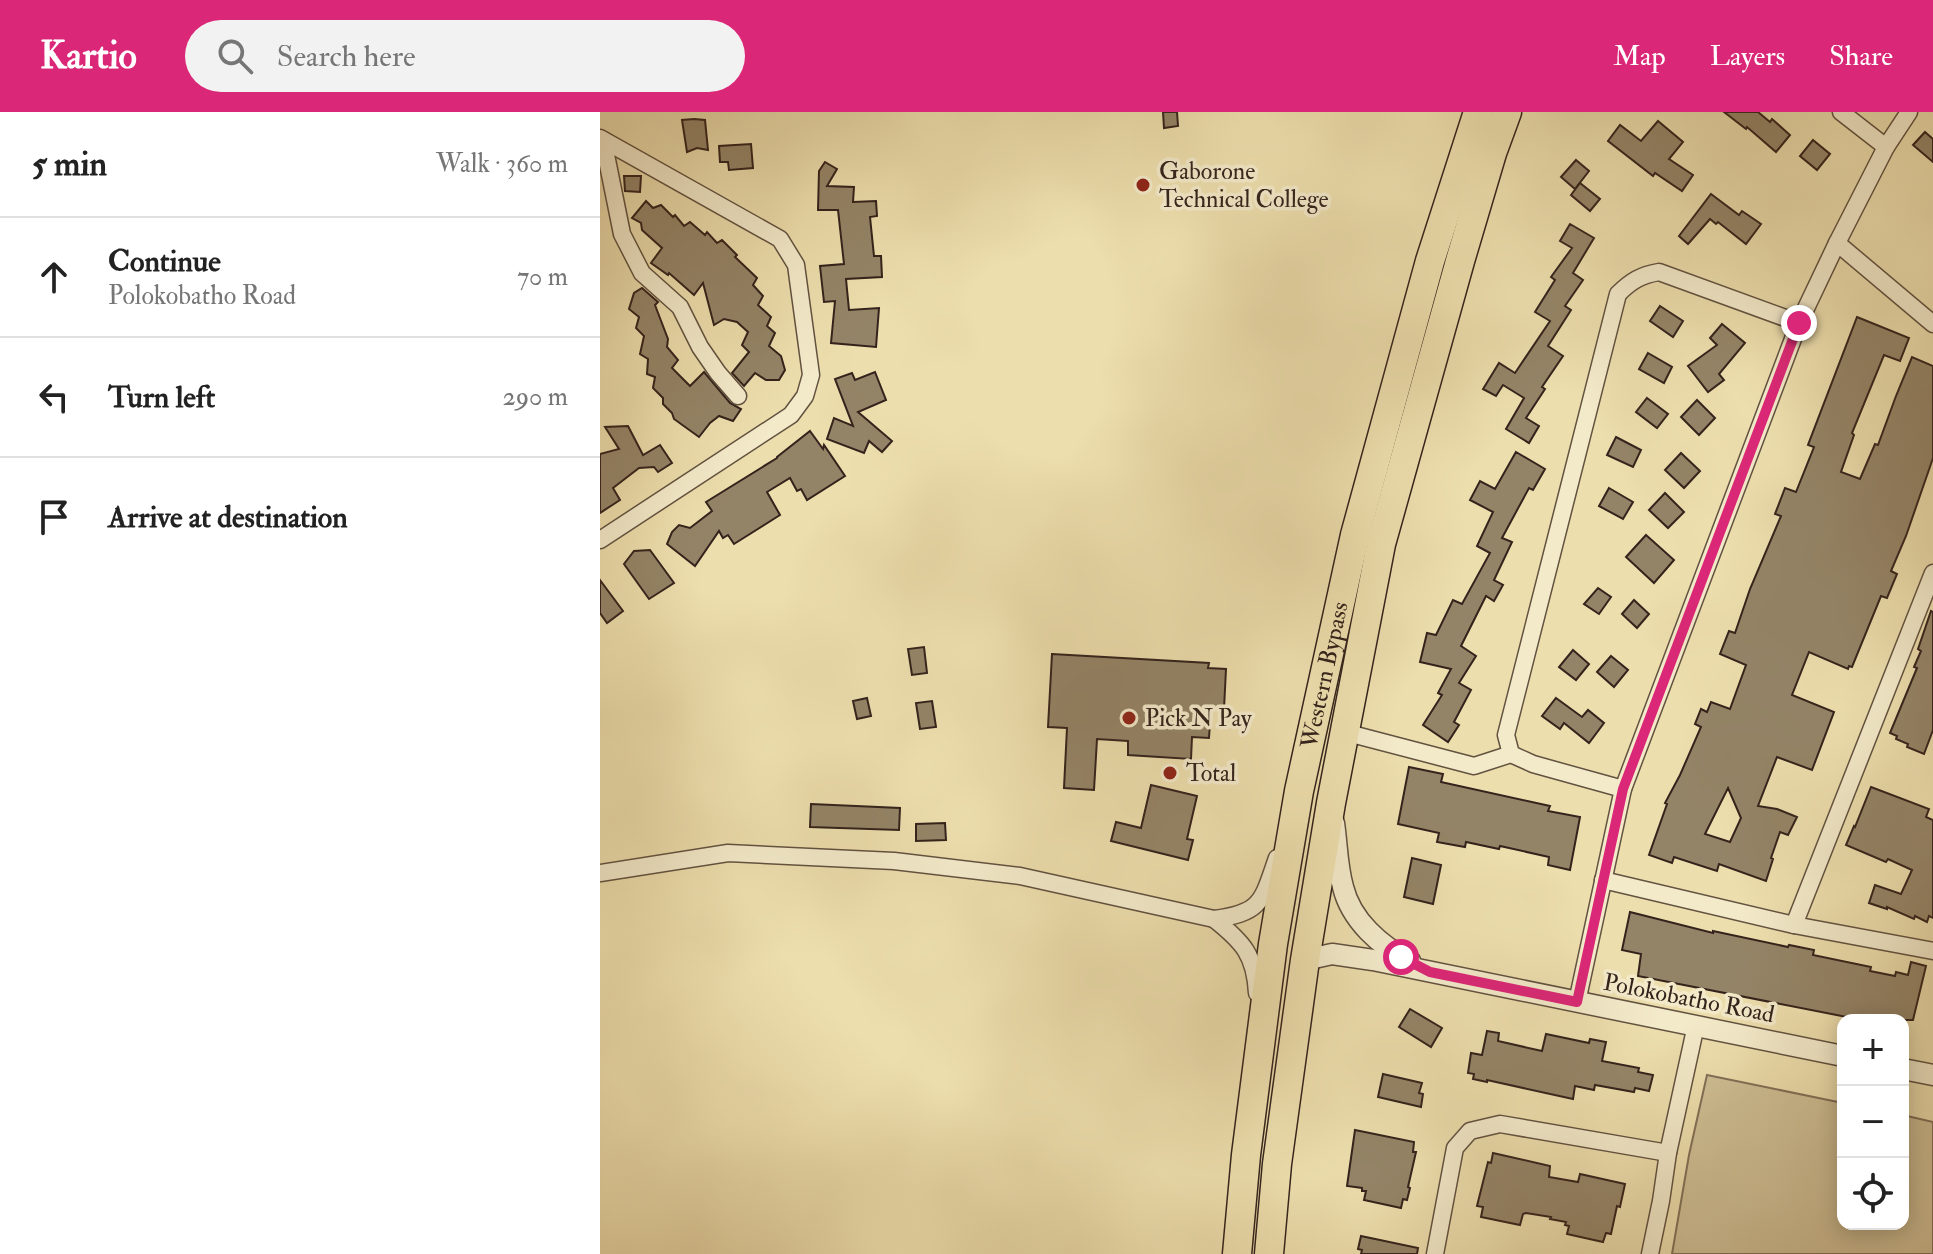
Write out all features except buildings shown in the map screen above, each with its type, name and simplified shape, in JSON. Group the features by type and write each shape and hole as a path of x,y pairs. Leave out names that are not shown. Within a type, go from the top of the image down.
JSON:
{"highway":[{"name":"Western Bypass","path":"1237,1254 1251,1112 1273,944 1299,791 1355,535 1430,261 1478,112"},
{"name":"Western Bypass","path":"1269,1254 1277,1164 1305,960 1331,803 1381,544 1460,261 1507,112"}],"street":[{"path":"1841,112 1886,147"},
{"path":"1577,1002 1623,789 1799,323 1886,147 1909,112"},
{"path":"601,139 622,234 642,273 680,307 700,347 738,396"},
{"path":"600,540 791,415 805,396 811,375 796,265 780,239 601,139"},
{"path":"1837,243 1933,324"},
{"path":"1511,754 1506,735 1618,294 1643,275 1659,272 1799,323"},
{"path":"1794,925 1933,573"},
{"path":"1344,732 1474,766 1511,754 1533,764 1623,789"},
{"path":"600,873 728,853 894,861 1020,876 1214,919 1247,912 1265,893 1299,791"},
{"path":"1331,803 1343,888 1353,909 1367,930 1384,946 1430,972"},
{"path":"1603,880 1794,925 1933,951"},
{"path":"1214,919 1243,944 1256,974 1251,1112"},
{"name":"Polokobatho Road","path":"1305,960 1332,954 1350,955 1837,1055"},
{"path":"1650,1254 1696,1025"},
{"path":"1909,1070 1933,1075"},
{"path":"1435,1254 1455,1148 1470,1131 1500,1124 1668,1153"}],"shaded area":[{"path":"1707,1075 1837,1102 1837,1230 1909,1230 1909,1116 1933,1122 1933,1254 1672,1254"}],"place":[{"name":"Gaborone Technical College","path":"1143,185"},
{"name":"Pick N Pay","path":"1129,718"},
{"name":"Total","path":"1170,773"}],"route":[{"path":"1401,957 1430,972 1577,1002 1623,789 1799,323"}]}
